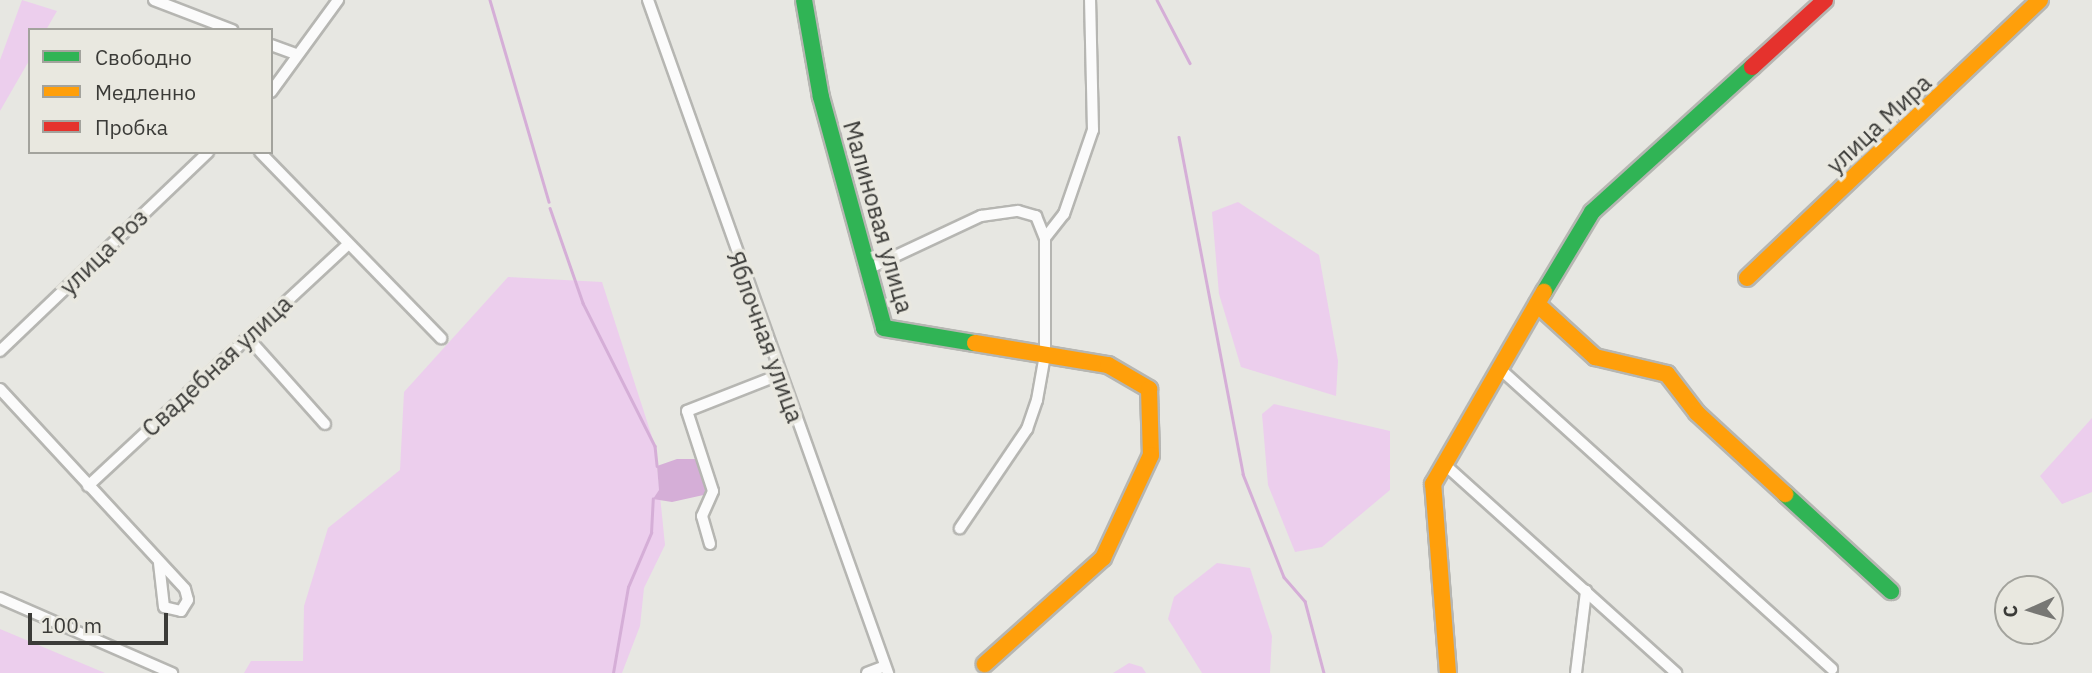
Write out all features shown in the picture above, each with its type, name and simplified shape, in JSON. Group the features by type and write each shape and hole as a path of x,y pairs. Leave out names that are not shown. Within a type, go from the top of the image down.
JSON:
{"street":[{"path":"154,0 227,28"},
{"path":"273,89 338,0"},
{"name":"Яблочная улица","path":"648,0 779,375 886,669"},
{"name":"Малиновая улица","path":"804,0 821,97 870,268 884,328 1045,355"},
{"path":"1045,237 1064,214 1093,130 1090,0"},
{"path":"1448,673 1433,510 1433,484 1443,463 1592,212 1632,172 1824,0"},
{"name":"улица Мира","path":"1747,278 2040,0"},
{"path":"273,46 296,54"},
{"name":"улица Роз","path":"0,351 206,154"},
{"path":"262,154 346,246 441,338"},
{"path":"870,268 981,216 1018,211 1036,216 1045,237 1045,355 1027,429 960,527"},
{"name":"Свадебная улица","path":"88,486 346,246"},
{"path":"1537,303 1556,315 1595,357 1667,374 1697,413 1891,591"},
{"path":"249,338 325,425"},
{"path":"985,664 1103,558 1151,455 1149,389 1127,371 1045,355"},
{"path":"1499,368 1832,669"},
{"path":"710,544 702,516 713,491 687,411 779,375"},
{"path":"0,389 159,563"},
{"path":"1443,463 1676,673"},
{"path":"1576,673 1586,591"},
{"path":"0,597 172,673"},
{"path":"867,673 886,669"}],"shaded area":[{"path":"22,0 57,11 47,28 28,28 28,62 0,111 0,60"},
{"path":"1238,202 1319,255 1338,361 1336,396 1241,367 1219,294 1212,212"},
{"path":"508,277 602,282 655,446 665,545 644,588 640,626 622,673 244,673 251,661 303,661 304,606 328,528 400,470 404,392"},
{"path":"1274,404 1390,431 1390,490 1322,547 1295,552 1268,485 1262,414"},
{"path":"2092,418 2092,492 2062,504 2040,476"},
{"path":"677,459 699,459 708,494 672,502 653,499 659,490 657,466"},
{"path":"1217,563 1250,568 1272,636 1270,673 1202,673 1168,619 1174,597"},
{"path":"0,629 105,673 0,673"},
{"path":"1129,663 1142,667 1146,673 1113,673"}],"waterway":[{"path":"490,0 549,202"},
{"path":"1157,0 1190,63"},
{"path":"1179,137 1243,474 1284,577 1305,601 1324,673"},
{"path":"550,208 583,303 655,446 657,466"},
{"path":"613,673 628,587 651,533 653,499"}],"traffic: fast":[{"path":"804,0 821,97 884,328 975,343"},
{"path":"1544,292 1592,212 1752,67"},
{"path":"1785,494 1891,591"}],"traffic: slow":[{"path":"1747,278 2040,0"},
{"path":"1448,673 1433,484 1544,292"},
{"path":"1537,304 1595,357 1667,374 1697,413 1785,494"},
{"path":"975,343 1108,365 1149,389 1151,455 1103,558 985,664"}],"traffic: jam":[{"path":"1752,67 1825,0"}]}
